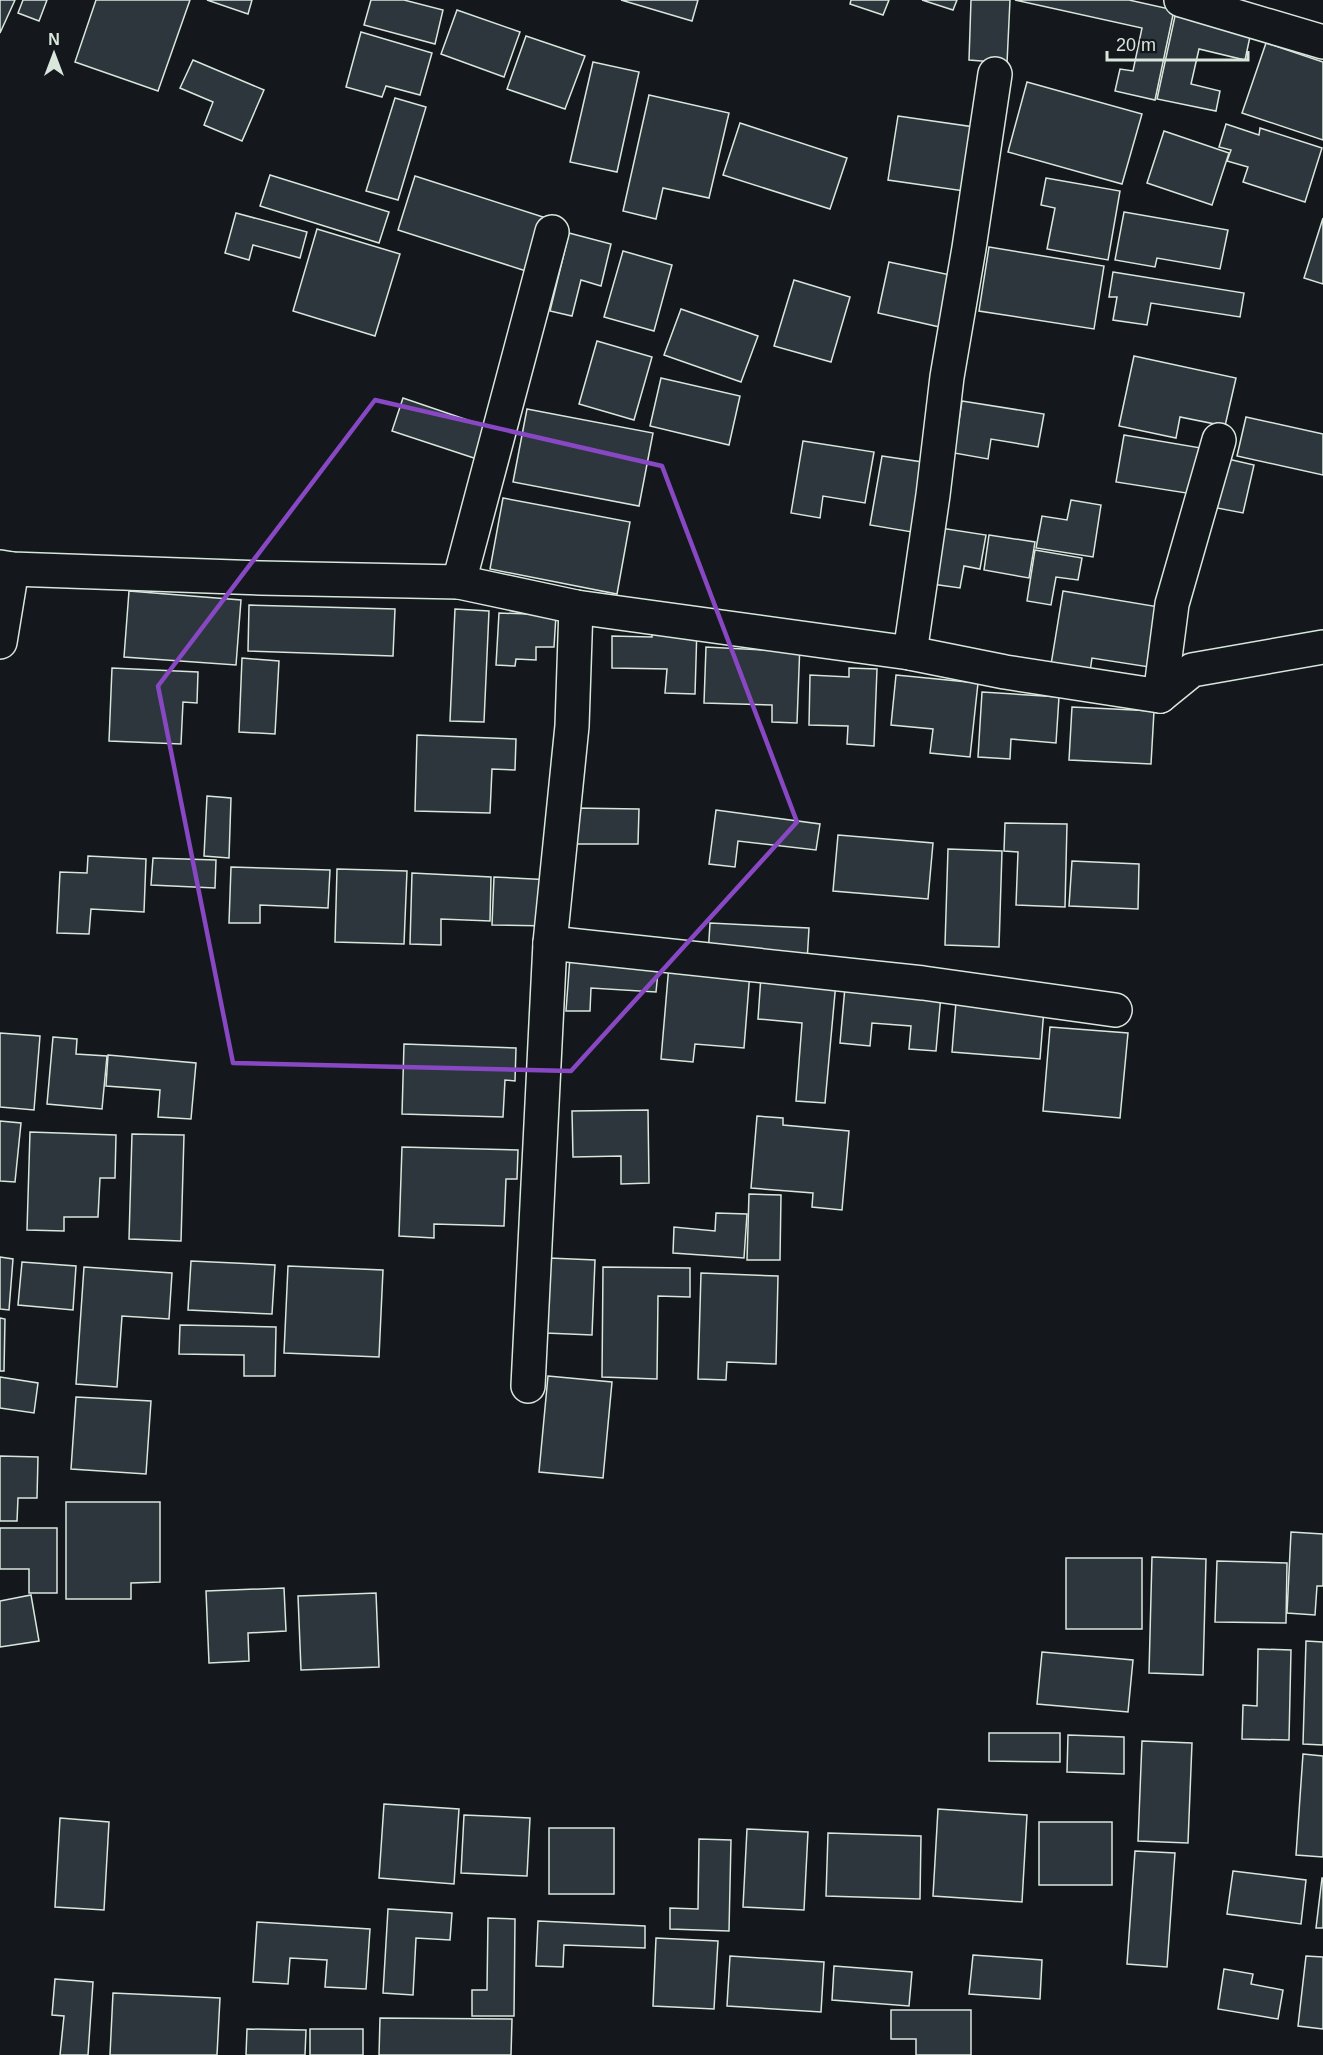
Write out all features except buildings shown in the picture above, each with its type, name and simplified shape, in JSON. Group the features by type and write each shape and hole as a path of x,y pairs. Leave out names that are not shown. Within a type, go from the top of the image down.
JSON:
{"street":[{"path":"1181,0 1323,42"},
{"path":"910,653 933,495 947,377 969,248 994,74"},
{"path":"459,582 552,232"},
{"path":"1160,696 1172,604 1219,440"},
{"path":"0,642 6,568 248,578 459,582 576,607 910,653 1005,672 1160,696 1192,670 1323,647"},
{"path":"528,1386 550,943 572,726 576,607"},
{"path":"550,943 924,983 1115,1010"}],"highlighted area":[{"path":"375,400 662,466 797,822 571,1071 233,1063 158,686"}]}
